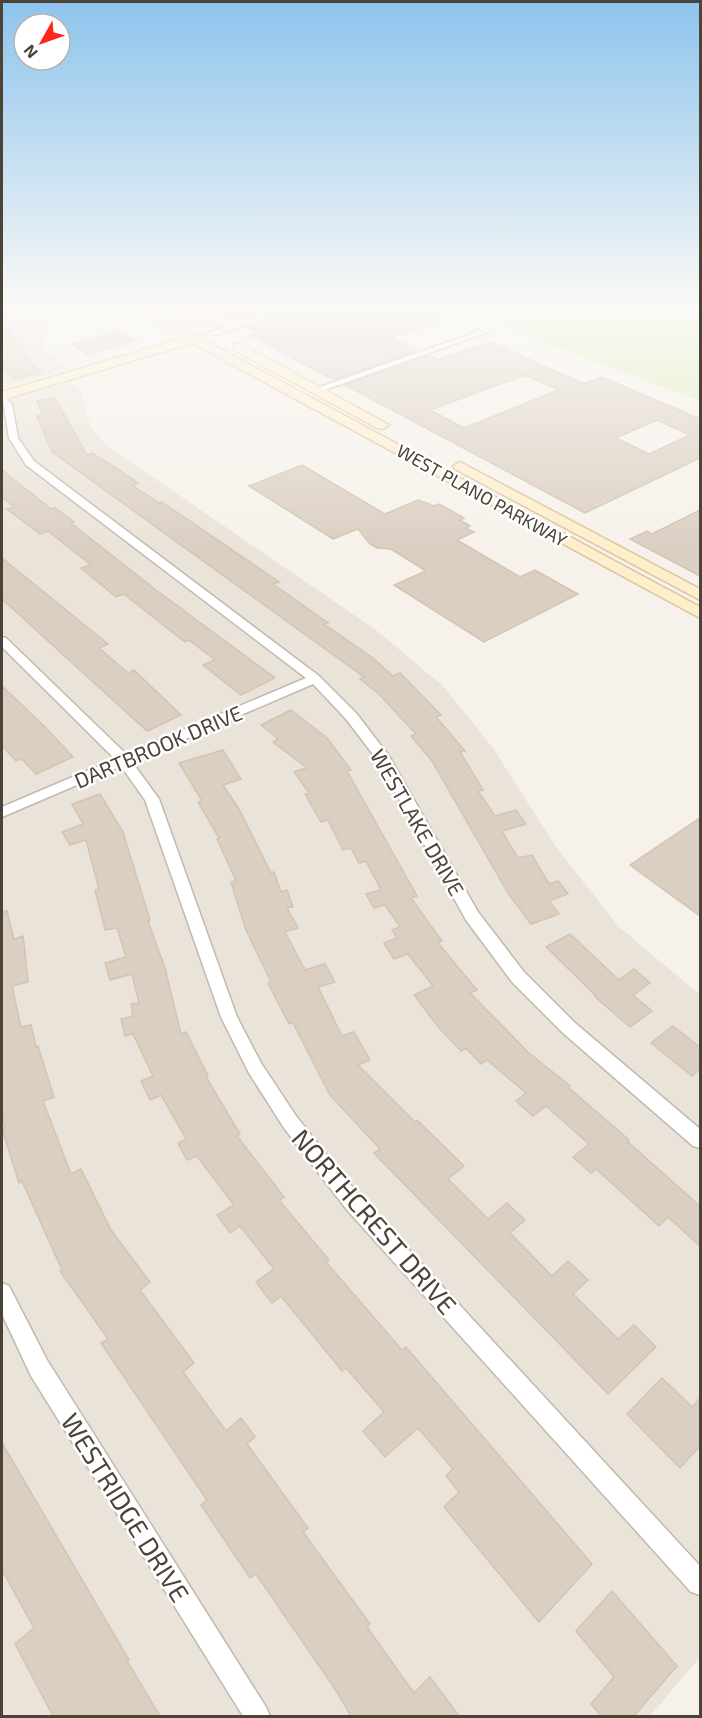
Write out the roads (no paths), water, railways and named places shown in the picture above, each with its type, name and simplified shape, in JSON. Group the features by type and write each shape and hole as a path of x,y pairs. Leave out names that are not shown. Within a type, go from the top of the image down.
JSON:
{"main road":[{"path":"2,396 23,388"},
{"name":"WEST PLANO PARKWAY","path":"295,388 518,515 700,613"},
{"name":"WEST PLANO PARKWAY","path":"319,389 391,429"},
{"name":"WEST PLANO PARKWAY","path":"444,457 700,595"},
{"path":"518,515 533,505"}],"street":[{"name":"WESTLAKE DRIVE","path":"2,396 8,405 12,434 18,448 30,463 315,679 351,716 384,759 472,916 518,977 569,1028 700,1140"},
{"name":"NORTHCREST DRIVE","path":"2,640 124,760 152,800 229,1017 255,1068 290,1122 354,1204 700,1583"},
{"name":"DARTBROOK DRIVE","path":"2,812 315,679"},
{"name":"WESTRIDGE DRIVE","path":"2,1293 39,1368 257,1716"}]}
